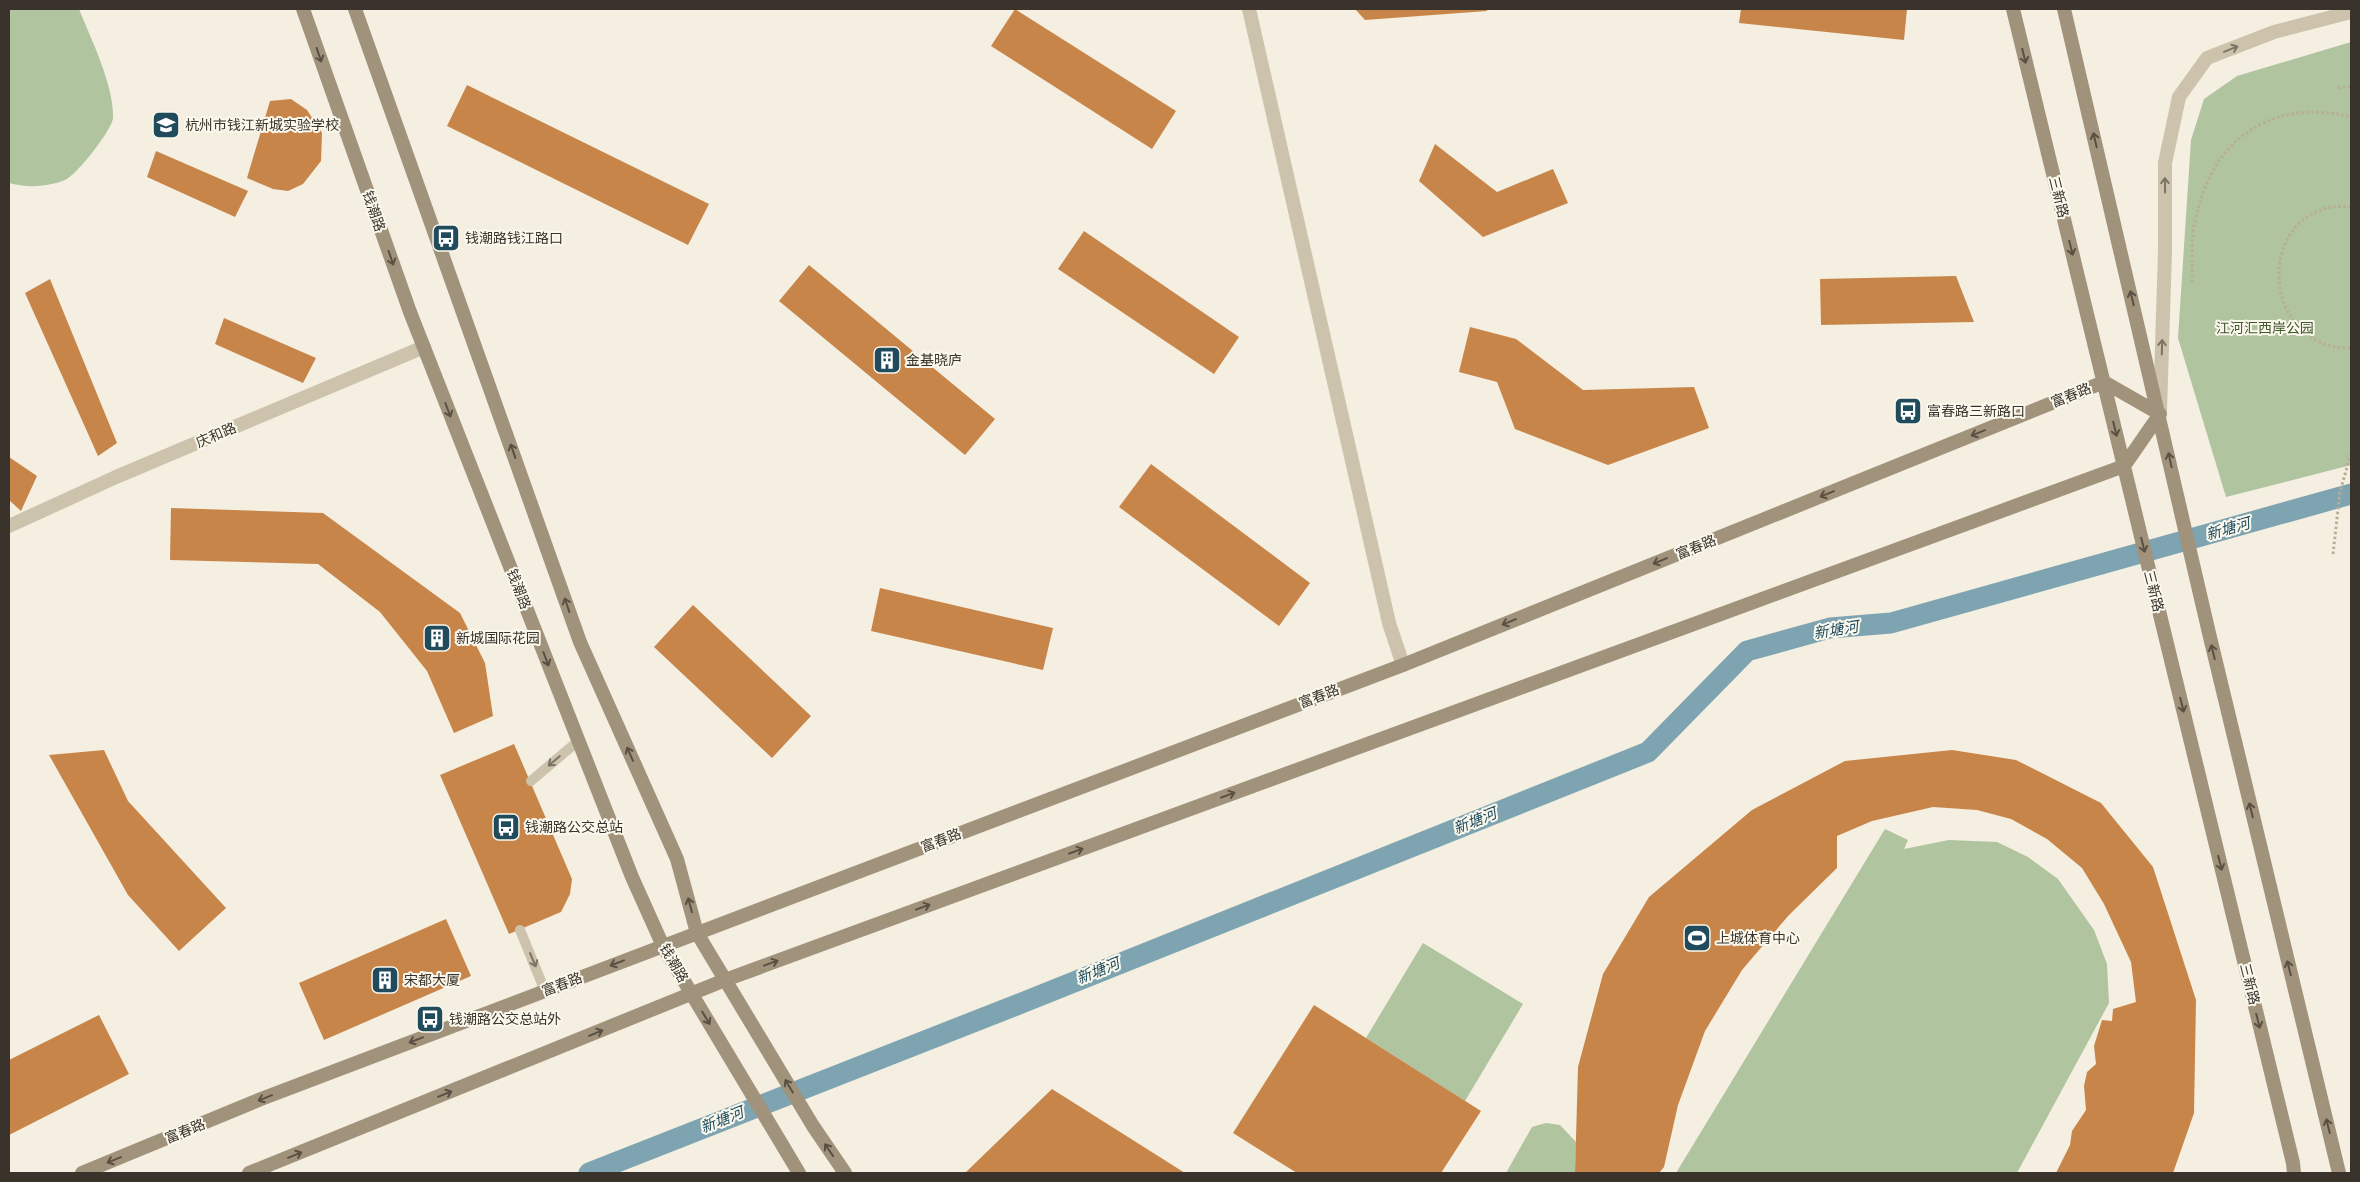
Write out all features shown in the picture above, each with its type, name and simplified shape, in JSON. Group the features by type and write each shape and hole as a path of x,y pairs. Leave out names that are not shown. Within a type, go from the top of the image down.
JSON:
{"main road":[{"name":"钱潮路","path":"303,9 424,347 632,877 663,946 799,1173"},
{"path":"355,9 580,642 677,859 697,933 813,1126 845,1173"},
{"name":"三新路","path":"2013,9 2294,1173"},
{"path":"2064,9 2339,1173"},
{"name":"富春路","path":"82,1173 261,1099 1404,664 2104,382 2160,414"},
{"path":"250,1173 725,980 2124,466 2160,414"}],"street":[{"path":"1249,9 1389,623 1404,664"},
{"path":"2160,414 2166,251 2165,163 2179,97 2207,58 2274,32 2351,12"},
{"name":"庆和路","path":"9,526 116,477 424,347"}],"lane":[{"path":"530,781 578,741"},
{"path":"520,930 545,991"}],"path":[{"path":"2338,88 2351,86"},
{"path":"2192,282 2193,231 2205,185 2219,159 2236,139 2264,123 2294,113 2327,111 2351,117"},
{"path":"2351,207 2332,207 2313,214 2296,228 2286,244 2278,264 2283,303 2296,325 2314,340 2333,348 2351,348"},
{"path":"2333,554 2340,492 2351,454"}],"green space":[{"path":"9,9 79,9 110,91 113,118 107,132 85,162 70,177 51,184 23,186 9,183"},
{"name":"江河汇西岸公园","path":"2351,42 2351,465 2226,497 2178,338 2191,140 2204,99 2237,76"},
{"path":"1885,829 1908,840 1904,849 1949,840 1997,842 2028,857 2058,879 2094,930 2107,964 2109,1003 2017,1173 1676,1173"},
{"path":"1423,943 1523,1004 1465,1101 1366,1038"},
{"path":"1546,1123 1560,1125 1576,1142 1575,1173 1506,1173 1532,1127"}],"building":[{"path":"1015,9 1176,111 1152,149 991,46"},
{"path":"1355,9 1486,9 1487,11 1365,20"},
{"path":"1741,9 1907,9 1904,40 1739,23"},
{"path":"467,85 709,204 688,245 447,126"},
{"path":"291,99 307,110 322,133 321,161 303,184 288,191 273,189 247,178 270,101"},
{"path":"1435,144 1497,192 1553,169 1568,203 1483,237 1419,181"},
{"path":"156,151 248,191 235,217 147,177"},
{"path":"1084,231 1239,337 1214,374 1058,269"},
{"name":"金基晓庐","path":"809,265 995,419 965,455 779,301"},
{"path":"1956,276 1974,322 1821,325 1820,279"},
{"path":"50,279 117,443 98,456 25,293"},
{"path":"224,318 316,358 303,383 215,344"},
{"path":"1470,327 1516,339 1583,390 1694,387 1709,428 1608,465 1515,429 1497,382 1459,372"},
{"path":"9,457 37,476 21,511 9,500"},
{"path":"1151,464 1310,583 1279,626 1119,507"},
{"name":"新城国际花园","path":"171,508 323,513 460,613 485,663 493,716 454,733 427,671 380,612 318,564 170,560"},
{"path":"880,588 1053,628 1043,670 871,631"},
{"path":"693,605 811,716 772,758 654,647"},
{"name":"钱潮路公交总站","path":"514,744 572,879 570,894 561,912 509,934 440,775"},
{"path":"104,750 128,801 226,908 179,951 128,895 49,755"},
{"name":"上城体育中心","path":"1952,750 2016,760 2101,803 2153,867 2196,1000 2194,1113 2173,1173 2056,1173 2070,1145 2072,1131 2086,1110 2084,1086 2087,1072 2096,1064 2094,1046 2102,1020 2112,1021 2113,1009 2136,1002 2131,962 2104,904 2082,868 2047,839 2011,819 1977,810 1933,807 1872,821 1837,836 1837,868 1789,915 1742,970 1705,1031 1678,1105 1664,1167 1659,1173 1575,1173 1578,1067 1603,974 1649,897 1752,810 1845,761"},
{"name":"宋都大厦","path":"446,919 471,976 324,1040 299,983"},
{"path":"1314,1005 1481,1111 1441,1173 1297,1173 1233,1133"},
{"path":"99,1015 129,1074 9,1135 9,1060"},
{"path":"1052,1089 1185,1173 965,1173"}],"waterway":[{"name":"新塘河","path":"589,1173 1019,1004 1648,752 1747,651 1830,628 1891,623 2351,494"}],"place":[{"name":"杭州市钱江新城实验学校","path":"166,125"},
{"name":"钱潮路钱江路口","path":"446,238"},
{"name":"金基晓庐","path":"887,360"},
{"name":"富春路三新路口","path":"1908,411"},
{"name":"新城国际花园","path":"437,638"},
{"name":"钱潮路公交总站","path":"506,827"},
{"name":"上城体育中心","path":"1697,938"},
{"name":"宋都大厦","path":"385,980"},
{"name":"钱潮路公交总站外","path":"430,1019"}]}
